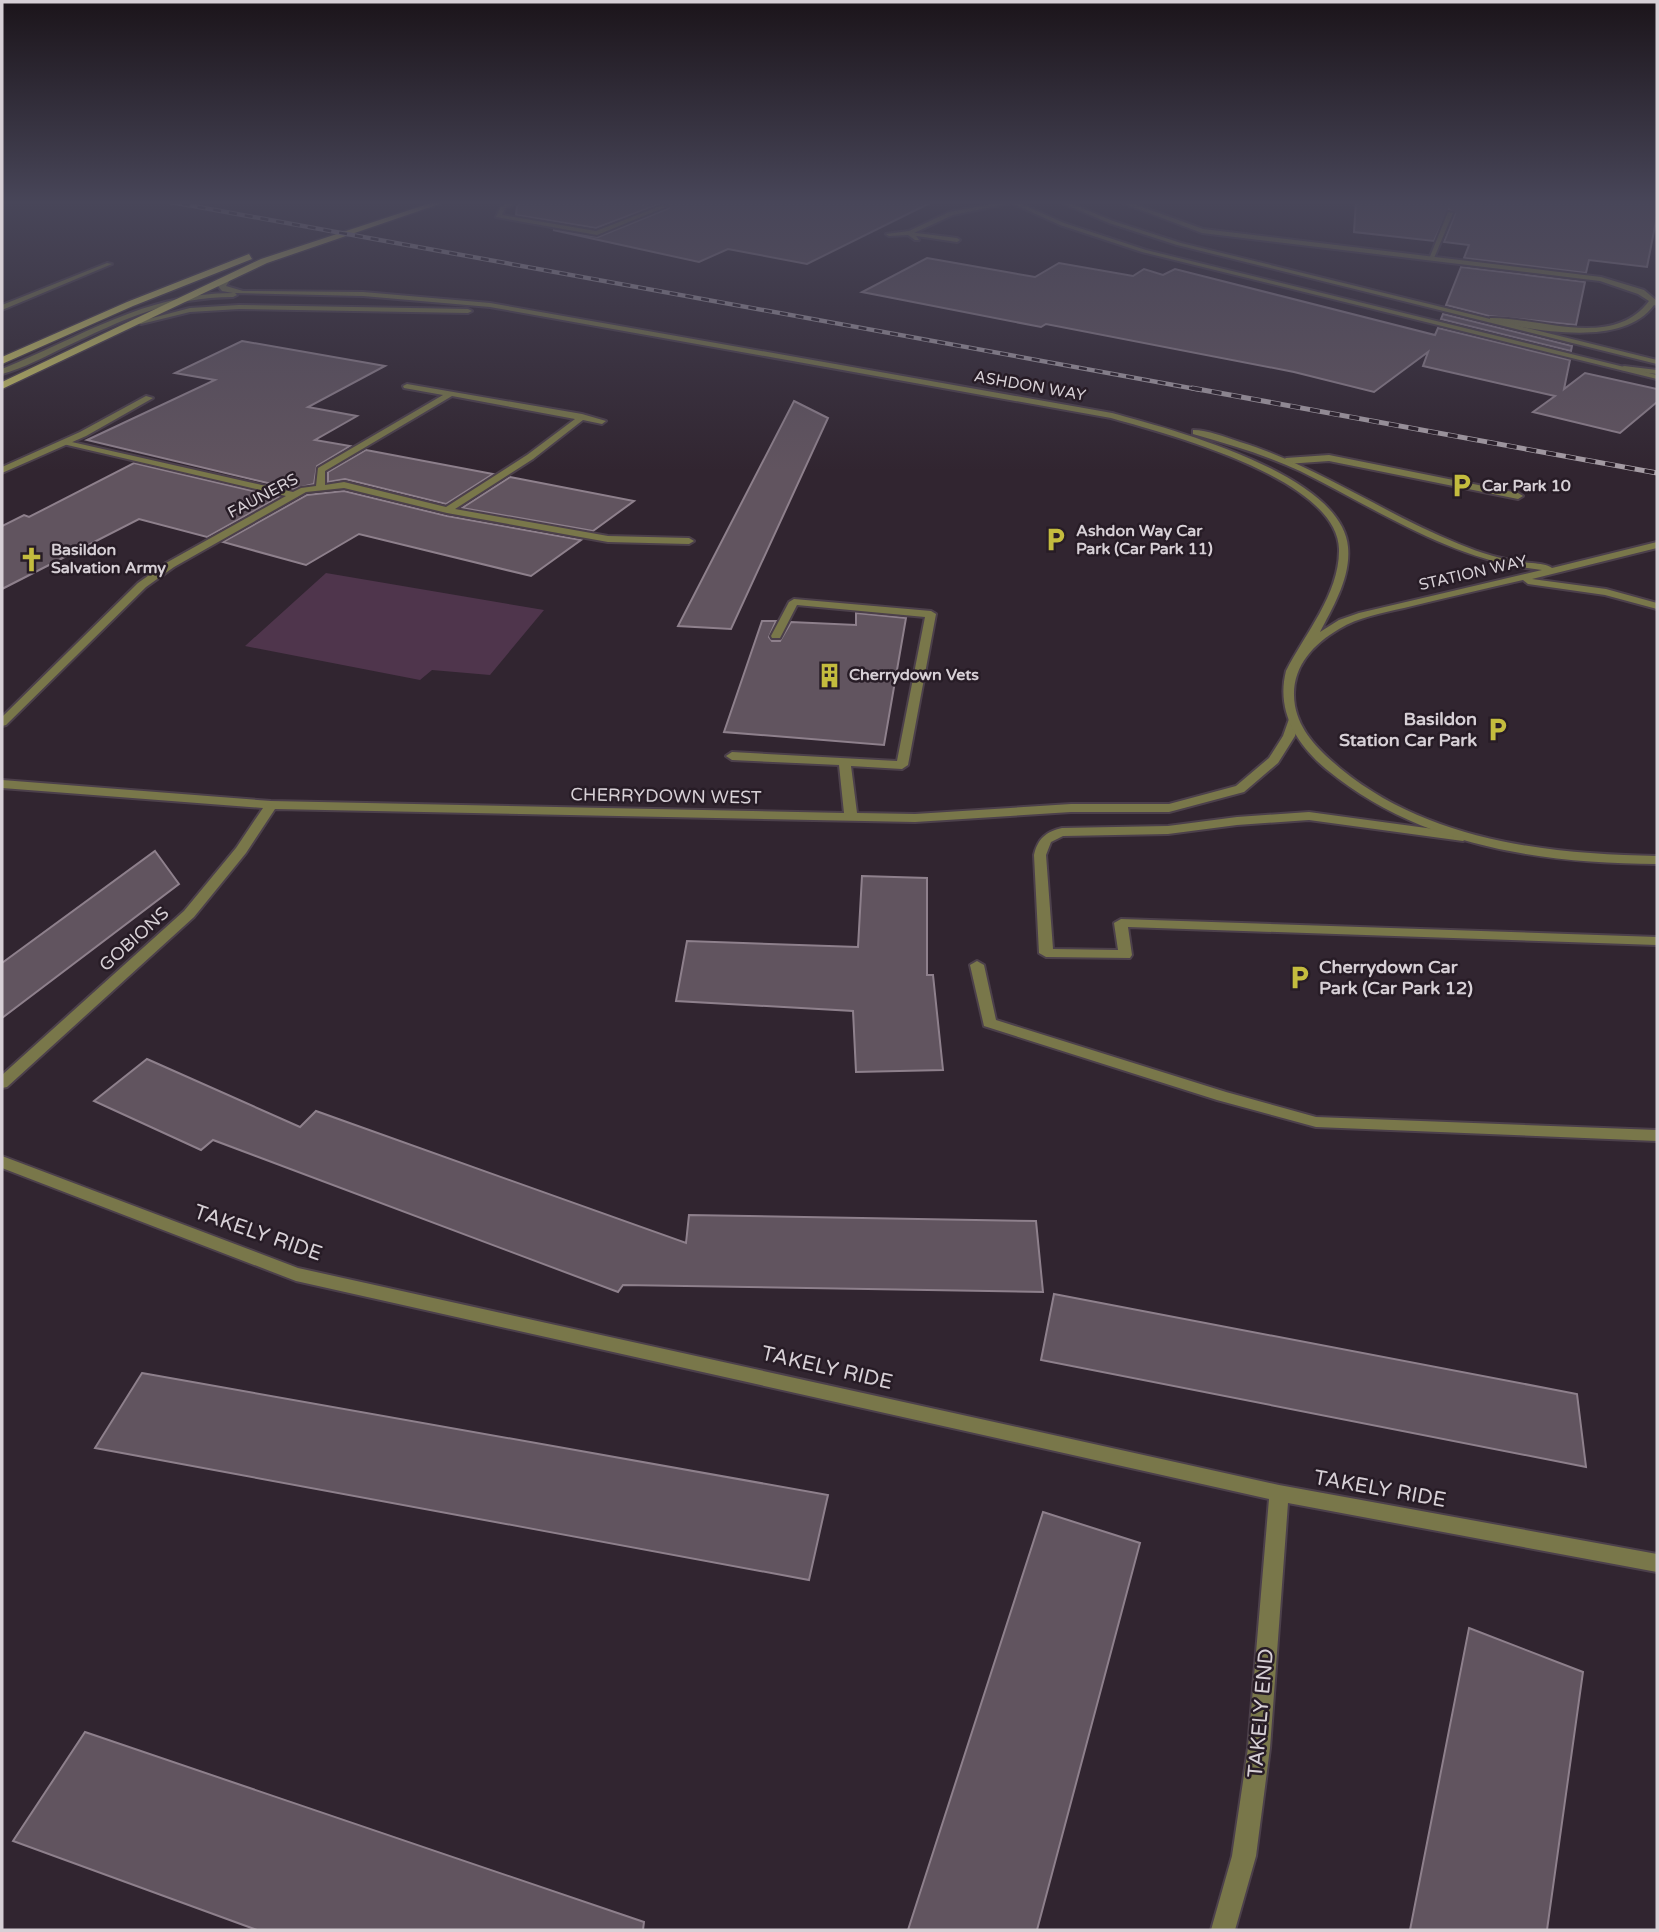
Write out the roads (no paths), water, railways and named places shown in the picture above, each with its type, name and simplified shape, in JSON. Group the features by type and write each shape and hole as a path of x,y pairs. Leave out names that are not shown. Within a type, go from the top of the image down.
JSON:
{"main road":[{"path":"2,361 165,291"},
{"path":"2,386 203,291"}],"street":[{"path":"2,307 41,291"},
{"name":"ASHDON WAY","path":"242,291 256,293"},
{"path":"1308,291 1657,375"},
{"path":"1374,291 1657,362"},
{"path":"1493,320 1559,330 1596,328 1630,321 1650,309 1656,302 1638,291"},
{"name":"ASHDON WAY","path":"2,372 124,318 192,297 256,293 407,296 490,305 1112,416 1167,431 1239,457 1300,490 1334,520 1342,535 1338,581 1305,650 1294,662 1288,684 1293,721"},
{"name":"ASHDON WAY","path":"141,322 190,310 264,306 485,311 559,318"},
{"path":"407,386 602,421"},
{"path":"320,487 321,470 450,394"},
{"path":"2,470 66,442 149,398"},
{"path":"1112,416 1218,438 1286,461 1425,532 1476,553 1521,565 1577,566"},
{"path":"447,510 530,457 582,417"},
{"path":"66,442 294,495"},
{"path":"1286,461 1329,458 1518,496"},
{"name":"FAUNERS","path":"2,723 142,585 170,565 294,495 320,487 344,485 447,510 608,538 689,541"},
{"name":"STATION WAY","path":"1305,650 1335,626 1364,615 1657,545"},
{"path":"1499,582 1533,581 1572,586 1657,606"},
{"path":"732,756 902,765 931,614 794,602 776,636"},
{"path":"1293,721 1309,746 1338,774 1379,801 1428,824 1528,850 1601,859 1657,860"},
{"name":"CHERRYDOWN WEST","path":"2,784 271,805 915,818 1070,808 1169,808 1240,789 1274,760 1289,736 1293,721"},
{"path":"845,762 851,816"},
{"name":"GOBIONS","path":"2,1083 189,915 241,850 271,805"},
{"path":"1482,840 1309,816 1237,821 1168,830 1062,832 1050,835 1043,842 1040,855 1046,953 1125,955 1121,923 1657,941"},
{"path":"1633,860 1657,853"},
{"path":"977,965 989,1023 1222,1096 1316,1122 1657,1136"},
{"name":"TAKELY RIDE","path":"2,1162 296,1274 1279,1493 1657,1563"},
{"name":"TAKELY END","path":"1223,1930 1244,1856 1259,1748 1279,1493"}],"railway":[{"path":"660,291 1201,390"},
{"path":"1192,388 1657,473"}],"place":[{"name":"Car Park 10","path":"1462,486"},
{"name":"Ashdon Way Car Park (Car Park 11)","path":"1056,540"},
{"name":"Basildon Salvation Army","path":"31,559"},
{"name":"Cherrydown Vets","path":"829,675"},
{"name":"Basildon Station Car Park","path":"1497,729"},
{"name":"Cherrydown Car Park (Car Park 12)","path":"1299,977"}]}
